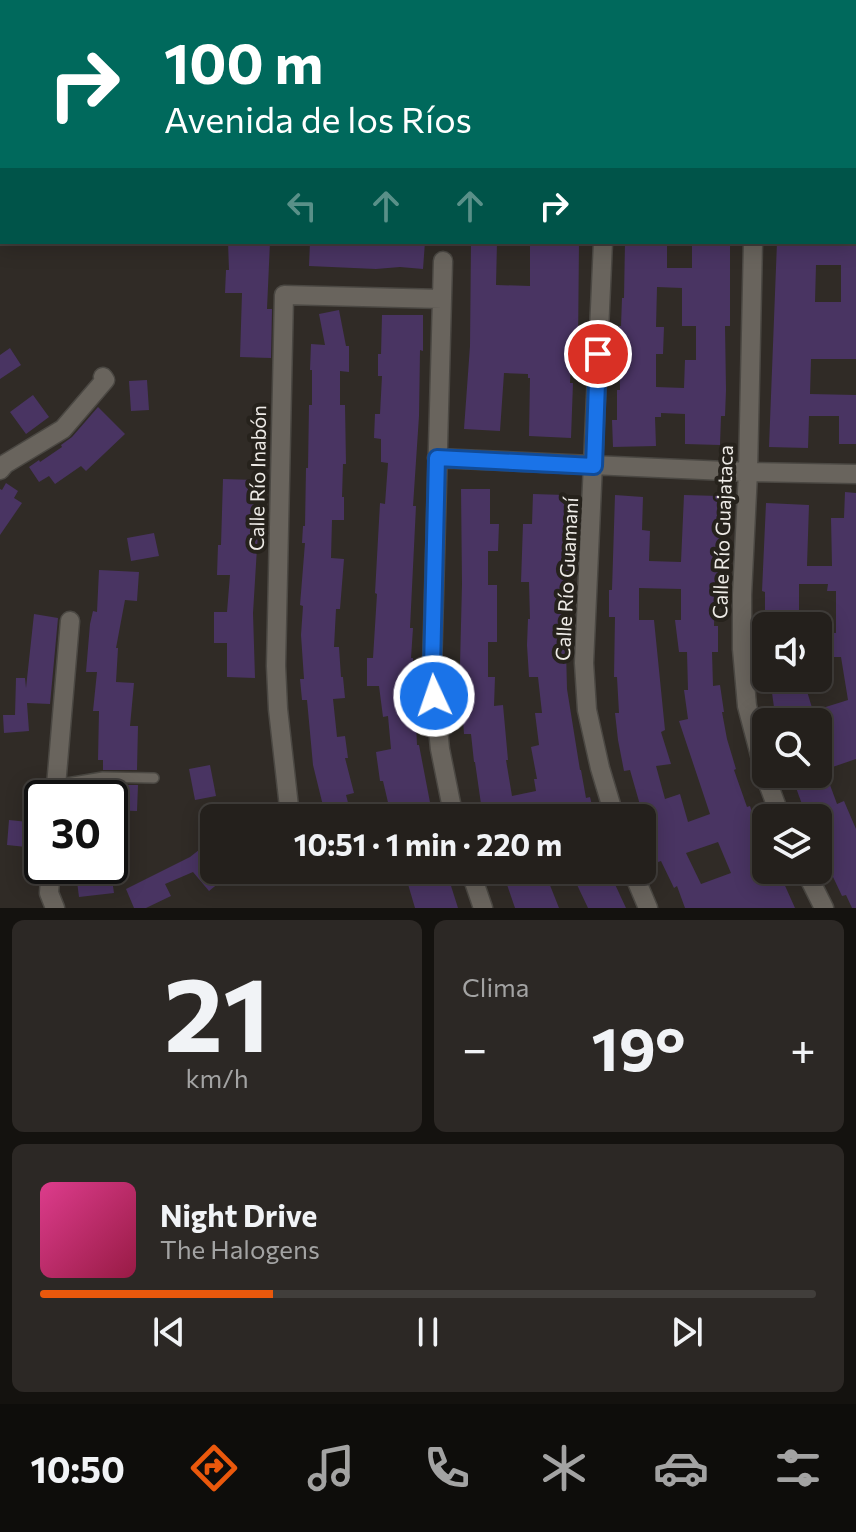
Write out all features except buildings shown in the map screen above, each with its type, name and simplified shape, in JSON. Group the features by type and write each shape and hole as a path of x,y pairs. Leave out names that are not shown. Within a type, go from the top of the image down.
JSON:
{"street":[{"name":"Calle Río Guamaní","path":"603,244 584,663 587,710 611,804"},
{"name":"Calle Río Guajataca","path":"753,244 742,649 747,706 776,804"},
{"path":"443,261 432,669 440,749 451,804"},
{"name":"Calle Río Inabón","path":"289,804 276,666 284,295 442,299"},
{"path":"2,462 63,429 105,380 103,377"},
{"path":"437,458 856,474"},
{"path":"56,780 70,621"},
{"path":"50,884 49,893 55,908"},
{"path":"475,884 483,908"},
{"path":"638,884 648,908"},
{"path":"812,884 824,908"}],"lane":[{"path":"93,780 103,777 154,778"}],"route":[{"path":"434,696 437,458 594,466 598,354"}]}
